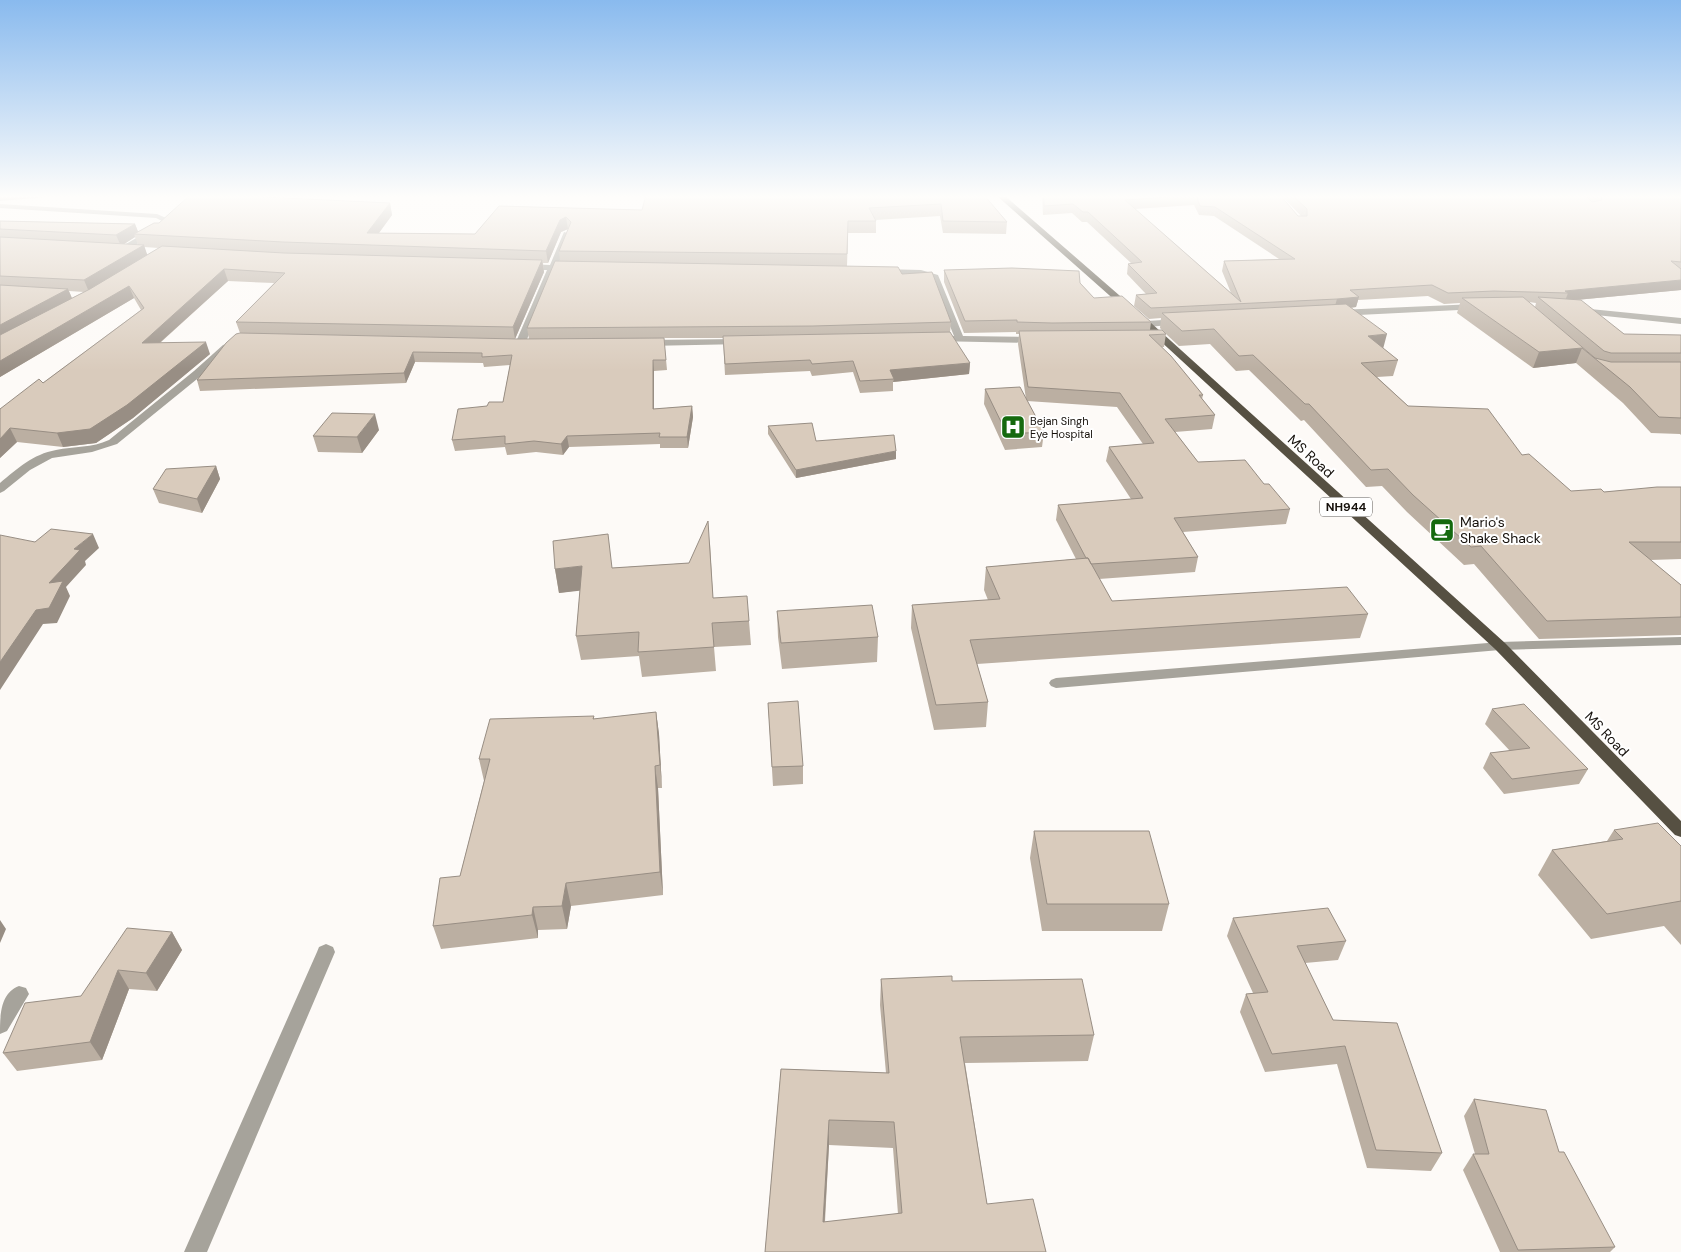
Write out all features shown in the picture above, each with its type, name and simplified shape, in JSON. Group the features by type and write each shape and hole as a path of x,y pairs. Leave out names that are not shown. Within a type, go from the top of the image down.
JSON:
{"highway":[{"name":"MS Road","path":"1066,253 1148,324 1500,646 1681,832"}],"street":[{"path":"520,344 558,253"},
{"path":"514,267 581,268"},
{"path":"871,272 921,273 935,277 959,338"},
{"path":"1327,313 1490,306"},
{"path":"1568,310 1681,321"},
{"path":"1148,324 1192,321"},
{"path":"1143,338 1162,338"},
{"path":"930,339 1042,340"},
{"path":"1,488 45,456 55,453 101,449 114,442 235,340"},
{"path":"637,343 754,342"},
{"path":"1056,683 1500,646 1681,641"},
{"path":"195,1252 326,952"},
{"path":"0,1025 19,994"}],"building":[{"path":"0,253 130,253 84,280 0,276"},
{"path":"150,253 300,253 542,260 513,327 236,322 285,273 224,269 142,343 206,342 127,405 90,429 57,433 10,428 0,439 0,409 39,379 43,383 144,308 129,286 0,361 0,335 90,289"},
{"path":"792,253 847,253 847,254"},
{"path":"1133,253 1186,253 1241,302 1224,261 1295,259 1286,253 1681,253 1681,262 1671,261 1681,269 1681,280 1565,291 1568,293 1494,291 1448,293 1432,285 1350,290 1359,297 1337,299 1151,308 1136,295 1157,293 1128,264 1142,262"},
{"path":"555,261 898,267 902,274 932,272 951,322 813,326 527,328"},
{"path":"1012,268 1079,271 1080,283 1094,298 1122,296 1151,322 1052,323 1017,322 1017,320 965,321 944,270"},
{"path":"0,285 68,289 0,325"},
{"path":"1523,297 1595,358 1611,362 1681,362 1681,418 1659,417 1630,387 1582,348 1539,352 1462,298"},
{"path":"1538,297 1581,300 1624,334 1681,335 1681,353 1611,353 1604,351"},
{"path":"1346,304 1387,334 1368,336 1398,360 1361,363 1408,406 1488,409 1522,455 1529,454 1571,491 1601,489 1604,492 1657,487 1681,487 1681,542 1629,542 1681,585 1681,617 1547,621 1481,546 1471,547 1413,495 1388,469 1371,470 1309,404 1305,404 1253,355 1239,356 1214,329 1182,331 1162,313"},
{"path":"1162,330 1166,334 1149,335 1171,356 1203,395 1199,395 1215,415 1165,419 1198,462 1245,460 1264,484 1269,484 1290,509 1174,518 1198,557 1091,564 1058,505 1143,498 1109,447 1154,443 1120,393 1028,387 1019,331"},
{"path":"950,332 970,363 890,370 894,379 860,381 853,361 812,364 810,360 725,364 723,336"},
{"path":"236,334 518,339 664,338 666,360 653,360 653,409 692,406 687,437 659,437 660,433 567,436 561,444 534,441 505,444 505,436 452,440 458,409 487,406 489,402 503,402 512,355 482,357 482,353 413,352 404,373 197,380 226,343"},
{"path":"1020,387 1044,432 1007,434 985,389"},
{"path":"332,413 375,414 357,437 313,436"},
{"path":"812,423 816,441 894,435 896,451 796,470 768,426"},
{"path":"216,466 197,499 153,489 166,469"},
{"path":"708,521 713,598 747,596 749,621 712,623 714,647 638,652 639,632 576,636 582,566 555,569 553,541 608,534 612,568 689,563"},
{"path":"51,529 93,534 74,549 80,550 49,583 63,581 49,608 36,610 0,662 0,535 35,542"},
{"path":"1088,558 1112,601 1347,587 1368,614 970,640 988,702 936,705 912,605 1000,599 986,567"},
{"path":"872,605 878,637 781,643 777,611"},
{"path":"798,701 803,766 772,767 768,703"},
{"path":"1524,704 1588,769 1512,779 1490,753 1530,748 1492,709"},
{"path":"656,712 660,765 655,766 660,872 566,883 562,906 533,907 532,915 433,926 440,878 460,876 490,759 479,759 490,719 594,716 593,719"},
{"path":"1658,823 1681,846 1681,901 1607,914 1552,850 1623,839 1614,830"},
{"path":"1034,831 1149,831 1169,904 1047,904"},
{"path":"1328,908 1346,941 1297,946 1333,1020 1397,1023 1442,1153 1376,1150 1345,1046 1272,1054 1246,994 1268,992 1233,918"},
{"path":"127,928 172,932 146,973 118,970 90,1042 3,1053 25,1003 81,996"},
{"path":"952,976 952,981 1082,979 1094,1035 960,1037 987,1204 1033,1199 1046,1252 765,1252 781,1069 889,1073 881,979","holes":["829,1120 894,1122 902,1213 823,1222"]},
{"path":"1474,1099 1546,1110 1559,1152 1564,1152 1615,1247 1518,1250 1473,1154 1489,1154"}],"place":[{"name":"Bejan Singh Eye Hospital","path":"1013,427"},
{"name":"Mario's Shake Shack","path":"1442,530"}]}
